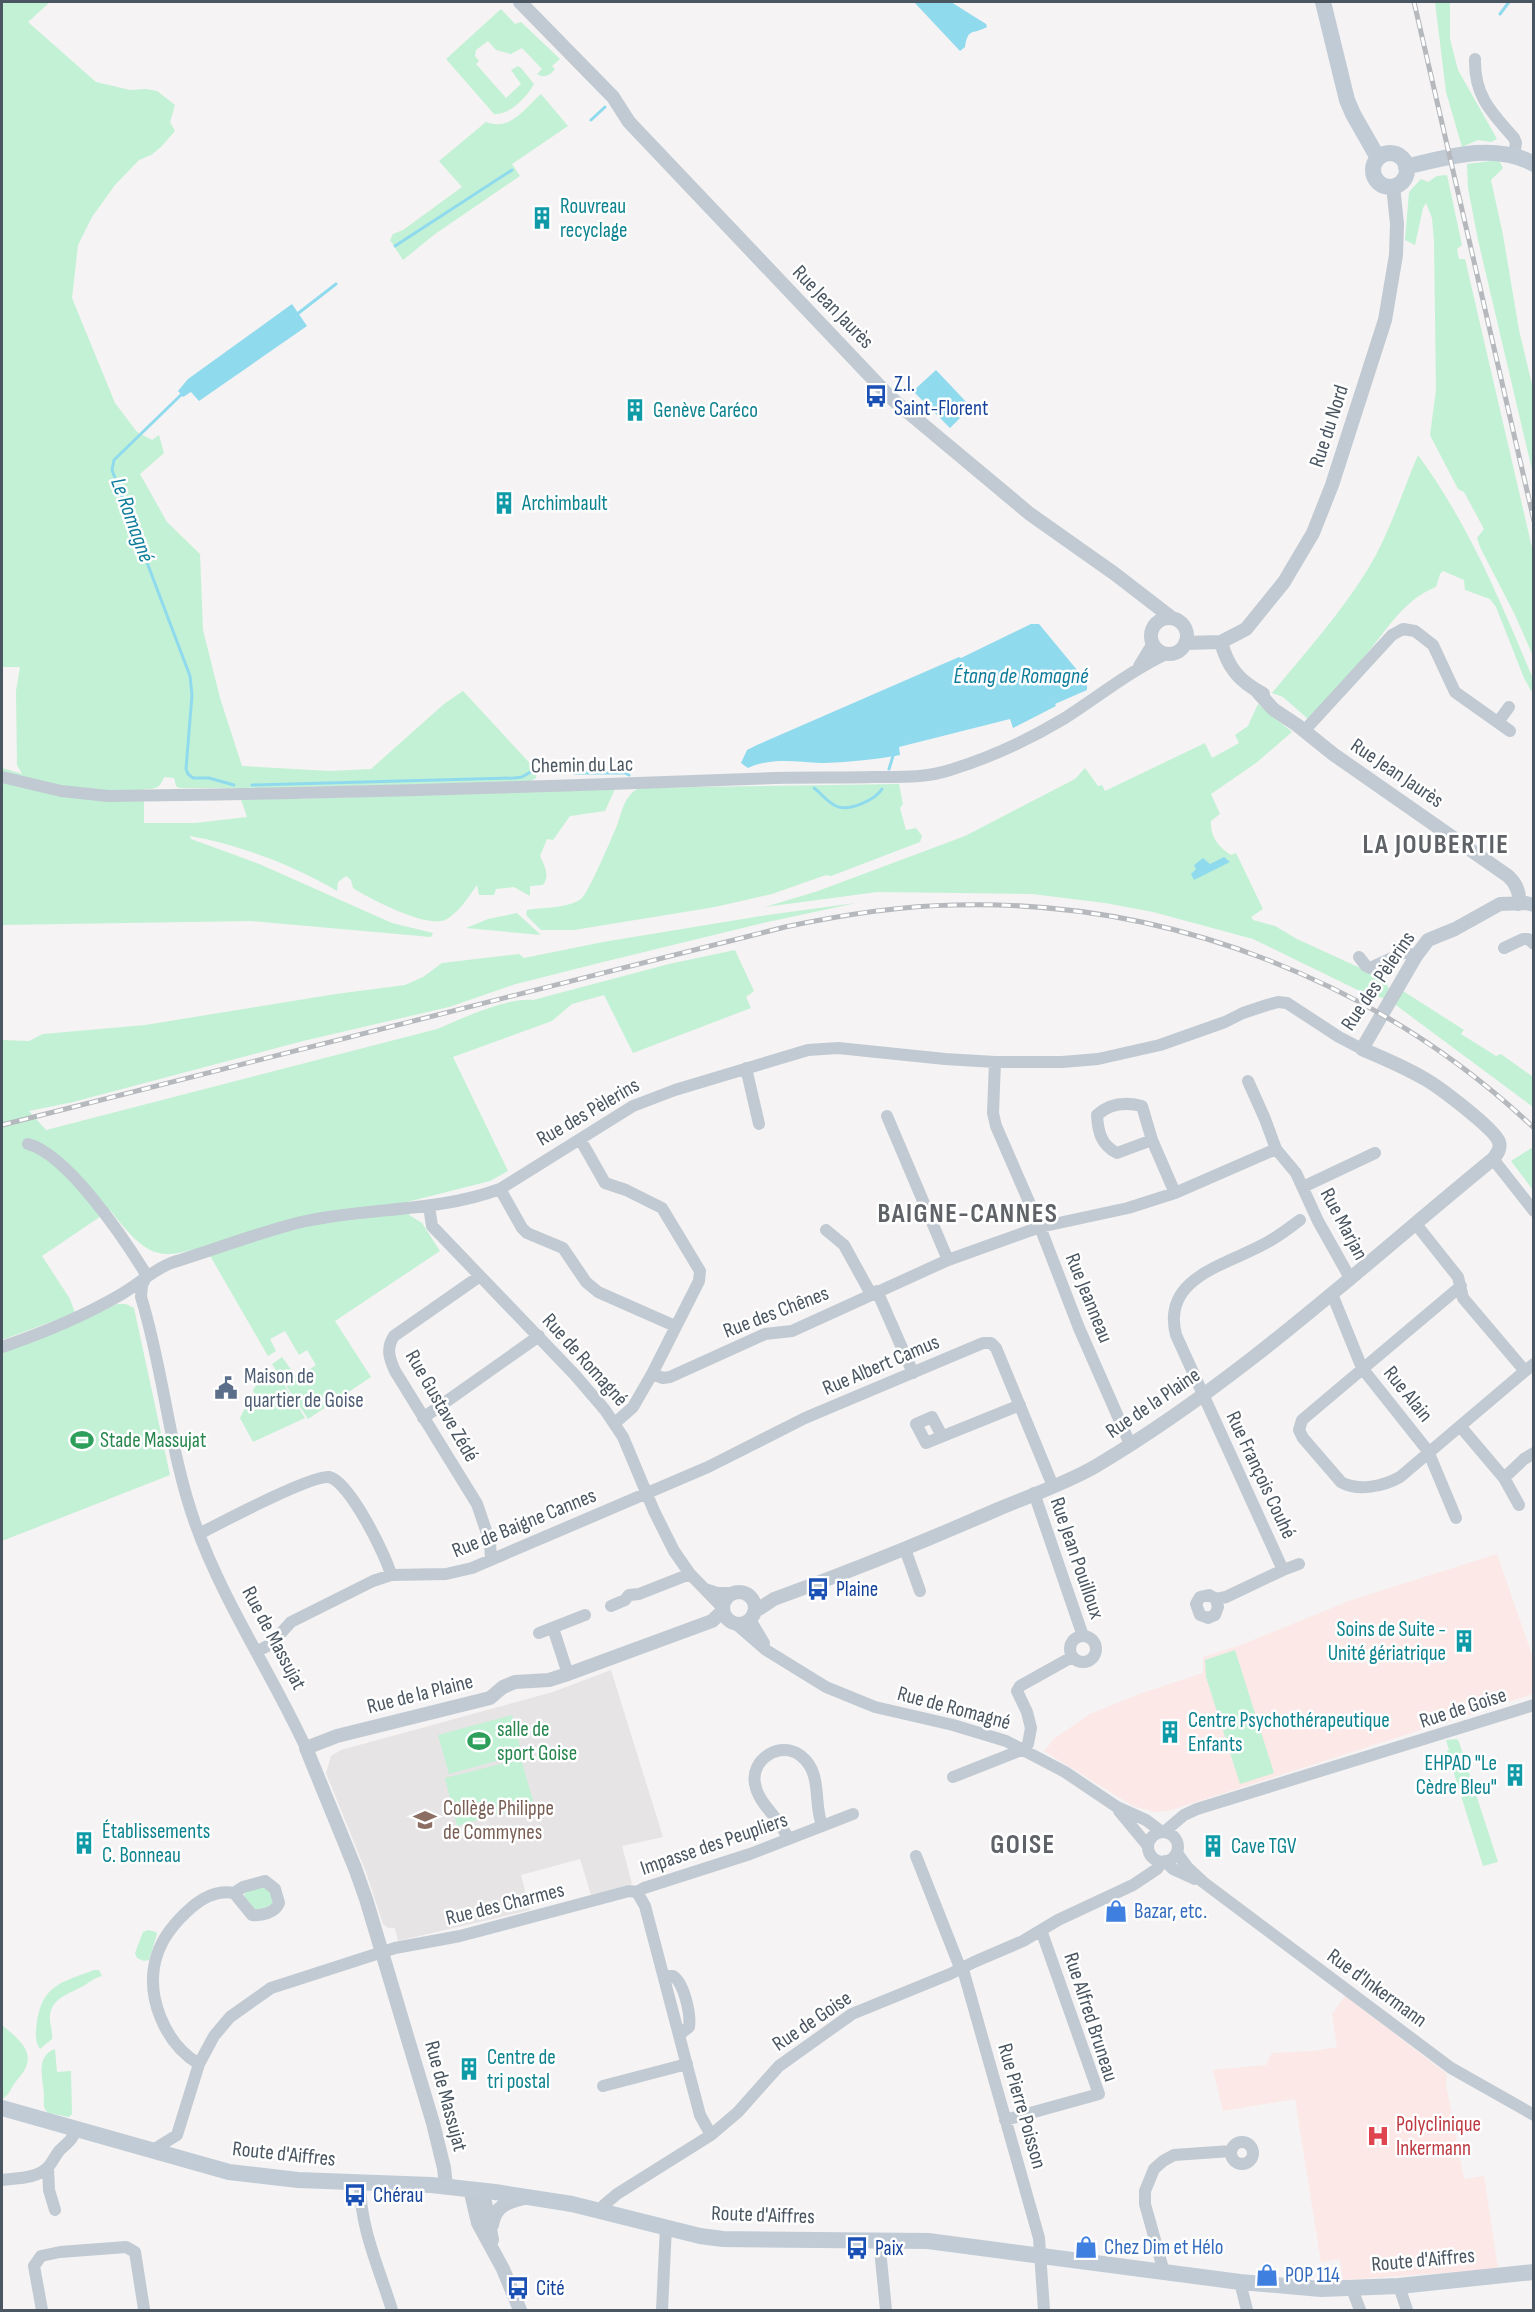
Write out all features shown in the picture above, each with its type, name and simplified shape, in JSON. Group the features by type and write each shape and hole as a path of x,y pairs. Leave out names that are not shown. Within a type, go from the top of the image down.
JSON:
{"main road":[{"path":"1323,2 1347,100 1378,158"},
{"path":"1406,167 1433,160 1491,152 1514,155 1533,164"},
{"path":"1391,153 1404,160 1406,167 1404,179 1394,186 1381,185 1373,175 1374,163 1378,158 1391,153"},
{"name":"Route d'Aiffres","path":"2,2108 229,2172 298,2180 474,2189 572,2204 723,2239 879,2239 961,2244 1299,2288 1352,2289 1399,2286 1533,2272"}],"street":[{"name":"Rue Jean Jaurès","path":"520,2 613,97 630,122 891,398 1030,514 1172,618"},
{"path":"1475,60 1477,88 1492,113 1514,138 1516,143 1514,155"},
{"name":"Rue du Nord","path":"1216,642 1246,629 1284,582 1313,533 1332,485 1385,320 1396,255 1394,186"},
{"path":"1151,602 1157,622 1152,631 1156,648 1166,654 1180,651 1185,644 1186,629"},
{"path":"1157,622 1172,618 1186,629 1216,642"},
{"path":"1300,728 1392,635 1403,629 1415,631 1433,645 1453,689 1510,731"},
{"name":"Rue Jean Jaurès","path":"1216,642 1232,670 1257,691 1281,705 1300,728 1333,754 1508,876 1518,891 1520,898 1518,904"},
{"path":"1185,644 1216,642"},
{"name":"Chemin du Lac","path":"1138,667 1153,643"},
{"name":"Chemin du Lac","path":"2,777 61,791 108,796 932,775 965,765 1037,733 1088,702 1138,667 1166,654"},
{"path":"1498,722 1509,707"},
{"path":"1518,904 1533,904"},
{"path":"1518,904 1533,915"},
{"name":"Rue des Pèlerins","path":"2,1347 84,1315 123,1294 159,1268 171,1263 298,1223 365,1212 429,1206 500,1189 642,1102 675,1089 802,1051 823,1047 995,1062 1098,1059 1160,1045 1225,1022 1243,1012 1278,1002 1287,1003 1362,1049 1428,940 1455,929 1496,906 1518,904"},
{"path":"1504,948 1523,939 1528,939 1533,944"},
{"path":"1359,957 1370,968 1403,953 1416,957"},
{"path":"1362,1049 1437,1087 1494,1135 1499,1142 1496,1154 1533,1211"},
{"name":"Rue Jeanneau","path":"995,1062 993,1113 996,1126 1040,1227 1079,1328 1130,1444"},
{"path":"746,1068 759,1124"},
{"name":"Rue Marjan","path":"1248,1081 1276,1149 1296,1173 1323,1230 1350,1278"},
{"path":"1152,1140 1117,1153 1107,1148 1098,1132 1097,1115 1106,1107 1131,1103 1142,1106 1152,1140 1175,1193"},
{"path":"887,1116 948,1260"},
{"path":"580,1139 605,1183 626,1190 665,1211 700,1271 699,1281 652,1374 633,1407 615,1423"},
{"path":"28,1144 43,1150 67,1169 125,1243 146,1277"},
{"name":"Rue des Chênes","path":"652,1374 663,1378 670,1377 765,1334 792,1331 948,1260 1040,1227 1128,1208 1175,1193 1276,1149"},
{"name":"Rue Marjan","path":"1303,1188 1375,1153"},
{"name":"Rue de la Plaine","path":"753,1614 774,1599 905,1549 1095,1467 1203,1396 1332,1294 1496,1154"},
{"path":"500,1189 522,1228 527,1233 563,1248 592,1288 675,1326"},
{"name":"Rue de Romagné","path":"429,1206 432,1226 539,1336 615,1423 661,1528 690,1574 754,1641 826,1687 875,1707 953,1725 1006,1741 1024,1749 1065,1772 1117,1807 1163,1832"},
{"name":"Rue François Couhé","path":"1283,1570 1203,1396 1173,1323 1177,1299 1192,1281 1267,1243 1300,1220"},
{"path":"1415,1223 1458,1277 1461,1286 1463,1298 1529,1367 1392,1482 1353,1487 1341,1482 1303,1438 1299,1430 1302,1420 1461,1286"},
{"path":"826,1230 844,1245 874,1292 913,1372"},
{"name":"Rue Gustave Zédé","path":"480,1276 394,1336 390,1342 389,1358 480,1511 490,1542 491,1560"},
{"name":"Rue de Massujat","path":"146,1277 142,1284 141,1297 180,1467 199,1534 306,1748 356,1868 438,2142 446,2186"},
{"name":"Rue Alain","path":"1332,1294 1362,1368 1428,1451 1456,1518"},
{"path":"423,1418 539,1336"},
{"name":"Rue Albert Camus","path":"647,1494 708,1467 805,1418 983,1343 991,1343 996,1348 1053,1486"},
{"path":"942,1436 1020,1405"},
{"path":"1460,1426 1504,1478 1519,1505"},
{"path":"1504,1478 1533,1452"},
{"path":"199,1534 314,1479 328,1477 339,1482 349,1492 378,1542 391,1575"},
{"name":"Rue Jean Pouilloux","path":"1034,1493 1083,1636 1095,1642 1095,1655 1084,1663 1072,1657 1070,1645 1075,1639 1083,1636"},
{"name":"Rue de Baigne Cannes","path":"256,1652 271,1644 291,1622 373,1581 391,1575 458,1573 647,1494"},
{"path":"905,1549 920,1591"},
{"name":"Rue François Couhé","path":"1216,1599 1226,1597 1299,1564"},
{"path":"610,1606 625,1600 629,1595 639,1594 690,1574"},
{"path":"705,1589 717,1593 742,1592 750,1597 753,1601 753,1614 745,1623 728,1616 725,1599 732,1593"},
{"name":"Rue de la Plaine","path":"750,1597 774,1599"},
{"name":"Rue de Romagné","path":"753,1614 752,1623 759,1638 776,1655"},
{"path":"539,1632 585,1615"},
{"name":"Rue de la Plaine","path":"306,1748 338,1736 490,1698 515,1682 549,1680 728,1616"},
{"path":"554,1628 568,1674"},
{"path":"953,1777 1024,1749 1031,1737 1031,1728 1027,1712 1017,1691 1020,1686 1072,1657"},
{"name":"Rue de Goise","path":"1163,1832 1184,1815 1197,1809 1533,1706"},
{"path":"788,1839 782,1824 759,1796 754,1780 758,1766 767,1755 773,1752 792,1751 806,1760 815,1781 817,1810 822,1825"},
{"name":"Rue de Romagné","path":"1117,1807 1150,1851"},
{"path":"1150,1851 1164,1862 1172,1859 1177,1848 1180,1830 1197,1809"},
{"name":"Impasse des Peupliers","path":"711,2135 700,2115 665,1976 645,1906 637,1892 644,1887 788,1839 854,1814"},
{"path":"1141,1879 1147,1869 1154,1835 1163,1832 1173,1835 1177,1848"},
{"name":"Rue d'Inkermann","path":"1177,1848 1188,1868 1203,1882 1451,2068 1533,2115"},
{"name":"Rue Pierre Poisson","path":"916,1856 964,1973 1039,2238 1044,2310"},
{"name":"Rue de Goise","path":"601,2211 604,2205 617,2194 711,2135 738,2112 779,2066 827,2030 865,2007 886,2001 961,1970 1023,1941 1074,1912 1098,1903 1141,1879 1164,1862"},
{"name":"Rue d'Inkermann","path":"1164,1862 1173,1869 1203,1882"},
{"path":"199,2064 183,2052 164,2027 155,1996 154,1969 157,1956 169,1931 196,1904 218,1893 225,1891 234,1893"},
{"name":"Rue des Charmes","path":"153,2150 177,2135 199,2064 222,2026 256,1997 288,1981 382,1952 460,1936 628,1892 637,1892"},
{"name":"Rue Alfred Bruneau","path":"1005,2120 1099,2094 1041,1930"},
{"path":"603,2085 687,2064"},
{"path":"2,2180 29,2176 48,2167 57,2153 71,2140 76,2128"},
{"path":"1162,2271 1145,2204 1145,2191 1154,2169 1174,2155 1231,2151"},
{"path":"48,2167 49,2190 55,2210"},
{"path":"360,2183 364,2227 392,2310"},
{"path":"474,2189 485,2202 494,2251"},
{"path":"474,2189 478,2223 494,2251 520,2310"},
{"path":"490,2233 493,2216 501,2206 507,2202 528,2197"},
{"path":"662,2310 666,2227"},
{"path":"879,2239 886,2310"},
{"path":"42,2310 34,2266 41,2256 60,2252 126,2247 135,2252 140,2310"},
{"path":"1240,2282 1247,2310"},
{"path":"1399,2286 1407,2310"},
{"path":"1352,2289 1360,2310"}],"shaded area":[{"path":"1497,1554 1533,1658 1533,1694 1168,1811 1155,1812 1133,1806 1044,1751 1055,1738 1090,1714 1142,1693 1203,1673 1203,1657 1241,1645 1349,1601"},
{"name":"Collège Philippe de Commynes","path":"611,1670 663,1837 622,1846 632,1884 591,1895 580,1859 521,1875 530,1910 398,1941 395,1928 388,1928 383,1924 366,1872 326,1773 331,1756 341,1750 553,1692"},
{"name":"Polyclinique Inkermann","path":"1345,1996 1447,2074 1446,2085 1464,2179 1484,2176 1498,2269 1343,2280 1340,2259 1321,2262 1295,2099 1223,2111 1213,2070 1266,2065 1272,2053 1314,2051 1337,2047 1332,2014"}],"green space":[{"path":"2,2 50,2 28,22 96,82 130,90 157,91 175,105 170,122 175,131 161,147 151,155 139,160 115,185 92,217 78,245 72,298 115,403 137,432 152,440 159,435 164,453 140,474 167,522 200,554 203,630 220,698 242,766 330,771 371,769 444,704 463,691 537,771 536,778 528,783 300,787 296,799 615,789 605,811 570,816 553,840 547,839 540,856 546,871 546,878 543,885 530,886 530,896 514,887 496,889 494,895 479,895 477,885 454,914 445,920 436,921 412,916 372,899 353,888 351,880 346,876 338,882 337,891 266,857 190,836 191,839 257,863 392,923 433,933 431,937 251,921 2,925 2,768 22,774 17,765 16,691 20,667 2,667","holes":["164,777 174,778 179,788 237,788 247,817 195,823 144,823 144,789 157,787"]},
{"path":"1435,2 1450,2 1450,39 1458,70 1497,139 1491,142 1478,140 1462,147 1446,92"},
{"path":"501,9 515,24 521,22 560,59 552,66 555,69 552,72 547,76 541,76 537,74 542,69 522,48 511,54 496,50 488,41 476,50 475,56 479,61 476,64 506,98 521,84 511,70 518,66 534,84 512,108 500,114 494,114 446,59"},
{"path":"541,94 568,126 512,164 520,176 435,234 403,260 390,240 393,234 403,230 462,187 439,161 486,122 503,124 510,121"},
{"path":"1499,160 1503,168 1491,180 1519,330 1533,389 1533,474 1468,188 1467,164"},
{"path":"1447,175 1462,245 1457,249 1459,259 1465,259 1533,552 1533,656 1480,547 1477,538 1484,529 1464,492 1458,489 1430,435 1436,390 1434,242 1432,218 1426,203 1415,245 1405,240 1409,192 1421,179 1428,182 1437,176"},
{"path":"1418,455 1453,508 1482,564 1533,679 1533,694 1524,678 1496,607 1490,599 1465,590 1464,580 1443,571 1436,587 1413,601 1393,620 1352,671 1308,719 1283,697 1272,693 1334,617 1376,556"},
{"path":"1258,704 1292,732 1256,763 1211,794 1220,814 1211,821 1213,836 1226,852 1231,855 1236,853 1263,909 1251,917 1253,920 1275,926 1297,939 1369,972 1388,966 1384,978 1389,989 1384,998 1368,995 1253,939 1153,912 1105,903 1032,894 877,892 765,907 818,891 965,836 1075,779 1085,768 1098,786 1102,785 1105,791 1205,743 1212,758 1239,743 1235,735 1248,726"},
{"path":"899,784 903,804 900,808 906,830 916,828 922,836 920,842 831,876 826,875 772,894 715,907 574,930 541,930 526,915 527,910 563,906 582,898 601,863 625,803 630,795 639,788"},
{"path":"856,903 603,962 516,984 449,1007 303,1041 73,1102 29,1111 46,1130 437,1029 498,1005 533,1000 669,964 735,950 754,991 746,997 751,1008 633,1053 604,995 572,1004 552,1021 453,1057 508,1171 490,1181 407,1202 409,1215 422,1223 440,1251 335,1321 371,1377 308,1419 272,1364 282,1357 297,1378 316,1365 307,1350 299,1355 285,1331 270,1339 276,1351 268,1356 205,1247 173,1254 150,1250 128,1232 110,1210 42,1256 70,1299 75,1313 2,1340 2,1040 29,1041 43,1034 145,1025 405,985 423,977 442,963 519,954 524,958 603,942"},
{"path":"517,913 541,935 466,928 488,919"},
{"path":"1403,991 1464,1030 1461,1034 1496,1056 1501,1054 1533,1077 1533,1107 1393,1003"},
{"path":"1534,1147 1533,1190 1511,1161"},
{"name":"Stade Massujat","path":"117,1304 126,1304 134,1308 170,1475 2,1541 2,1351 63,1329"},
{"path":"268,1378 276,1381 280,1378 305,1418 253,1442 240,1418 248,1402 256,1398 253,1390 258,1382 265,1384"},
{"path":"1235,1650 1274,1773 1240,1784 1206,1677 1205,1660"},
{"name":"salle de sport Goise","path":"512,1715 522,1754 449,1774 438,1735"},
{"path":"1457,1739 1498,1862 1483,1866 1447,1751 1449,1750 1446,1740"},
{"path":"521,1759 534,1804 457,1826 445,1778"},
{"path":"268,1886 274,1899 272,1904 260,1910 251,1909 244,1895 246,1890"},
{"path":"148,1930 157,1934 149,1960 144,1961 137,1958 135,1953 143,1932"},
{"path":"99,1970 102,1976 55,2003 50,2015 52,2039 40,2049 36,2039 36,2029 44,1999 56,1986"},
{"path":"2,2025 22,2043 28,2056 24,2071 2,2099"},
{"path":"55,2049 57,2072 71,2071 72,2114 69,2117 48,2113 44,2107 42,2062 49,2052"}],"water":[{"path":"914,2 951,2 986,24 987,27 972,32 965,47 960,51"},
{"path":"292,304 307,326 199,401 191,392 183,397 178,391 188,379"},
{"path":"936,370 971,407 950,428 913,391"},
{"name":"Étang de Romagné","path":"1031,624 1039,624 1087,682 1087,690 1055,704 1056,706 1013,728 1010,719 899,747 900,755 830,763 775,761 748,768 741,763 747,750 757,745 961,658"},
{"path":"1224,857 1230,862 1194,880 1191,874 1196,869 1194,865 1203,858 1210,864"}],"waterway":[{"path":"1500,14 1509,2"},
{"name":"Le Romagné","path":"591,120 605,107"},
{"name":"Le Romagné","path":"395,246 512,170"},
{"name":"Le Romagné","path":"296,315 336,284"},
{"name":"Le Romagné","path":"184,392 114,460 112,470 190,676 192,695 186,769 193,778 209,778 234,785"},
{"name":"Le Romagné","path":"889,769 893,756"},
{"name":"Le Romagné","path":"559,763 574,773 625,773 629,775"},
{"name":"Le Romagné","path":"252,785 514,778 522,777 534,770"},
{"name":"Le Romagné","path":"814,788 830,802 841,807 861,804 874,797 882,789"}],"railway":[{"path":"1414,2 1534,521"},
{"path":"2,1125 785,927 870,912 955,905 1035,907 1114,917 1191,934 1267,960 1339,992 1409,1031 1474,1076 1534,1128"}],"place":[{"name":"Rouvreau recyclage","path":"542,218"},
{"name":"Z.I. Saint-Florent","path":"876,396"},
{"name":"Genève Caréco","path":"635,410"},
{"name":"Archimbault","path":"504,503"},
{"name":"Maison de quartier de Goise","path":"226,1388"},
{"name":"Stade Massujat","path":"82,1440"},
{"name":"Plaine","path":"818,1589"},
{"name":"Soins de Suite - Unité gériatrique","path":"1464,1641"},
{"name":"Centre Psychothérapeutique Enfants","path":"1170,1732"},
{"name":"salle de sport Goise","path":"479,1741"},
{"name":"EHPAD \"Le Cèdre Bleu\"","path":"1515,1775"},
{"name":"Collège Philippe de Commynes","path":"425,1820"},
{"name":"Établissements C. Bonneau","path":"84,1843"},
{"name":"Cave TGV","path":"1213,1846"},
{"name":"Bazar, etc.","path":"1116,1911"},
{"name":"Centre de tri postal","path":"469,2069"},
{"name":"Polyclinique Inkermann","path":"1378,2136"},
{"name":"Chérau","path":"355,2195"},
{"name":"Chez Dim et Hélo","path":"1086,2247"},
{"name":"Paix","path":"857,2248"},
{"name":"POP 114","path":"1267,2275"},
{"name":"Cité","path":"518,2288"}],"district":[{"name":"LA JOUBERTIE","path":"1436,845"},
{"name":"BAIGNE-CANNES","path":"968,1214"},
{"name":"GOISE","path":"1023,1845"}]}
